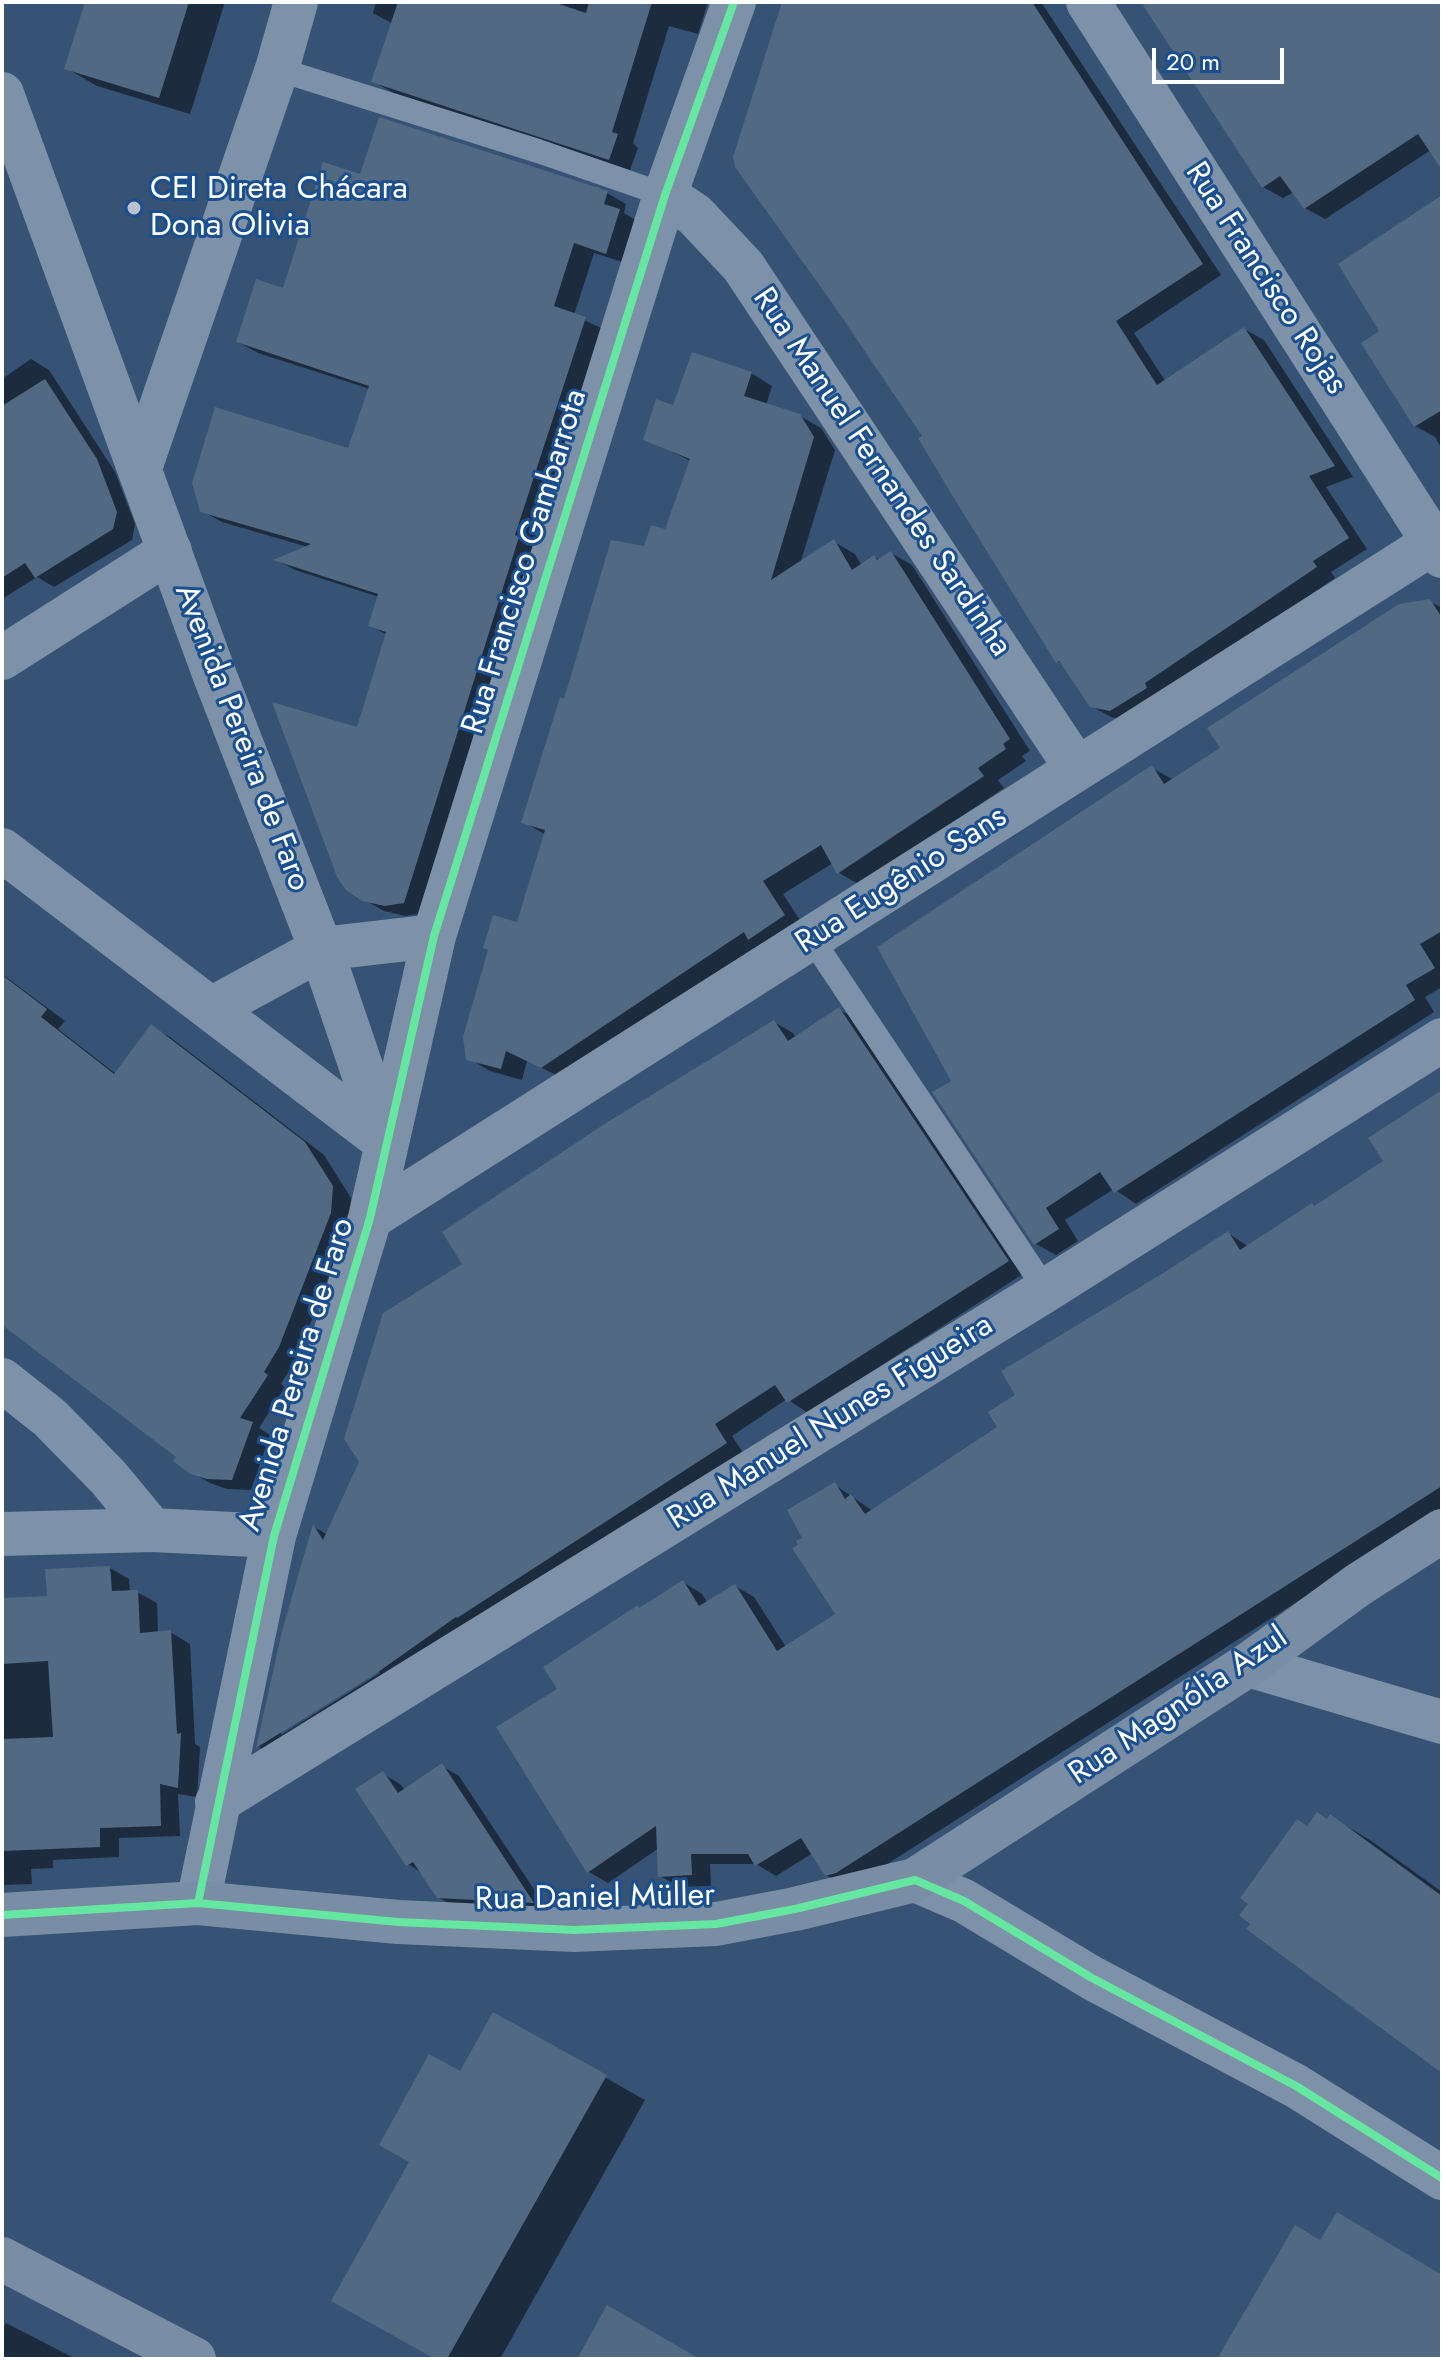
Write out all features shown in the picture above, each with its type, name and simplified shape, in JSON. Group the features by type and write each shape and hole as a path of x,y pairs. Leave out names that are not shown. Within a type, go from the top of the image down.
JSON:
{"street":[{"path":"140,468 277,69 296,2"},
{"name":"Rua Francisco Gambarrota","path":"387,1143 434,936 665,195 734,2"},
{"name":"Rua Francisco Rojas","path":"1088,2 1438,549"},
{"name":"Avenida Pereira de Faro","path":"2,94 12,159 140,468 215,676 321,949 387,1143 370,1218 274,1536 198,1903"},
{"name":"Rua Manuel Fernandes Sardinha","path":"665,195 695,215 743,266 1077,769"},
{"name":"Rua Eugênio Sans","path":"370,1218 1077,769 1438,549"},
{"path":"2,658 170,551"},
{"path":"2,850 387,1143"},
{"path":"211,1009 321,949 434,936"},
{"name":"Rua Manuel Nunes Figueira","path":"217,1802 1046,1290 1442,1040"},
{"path":"2,1380 50,1418 108,1477 152,1530"},
{"path":"2,1534 152,1530 274,1536"},
{"name":"Rua Magnólia Azul","path":"915,1880 1248,1665 1358,1585 1442,1531"},
{"path":"1248,1665 1442,1722"},
{"path":"915,1880 964,1901 1092,1978 1296,2086 1442,2178"},
{"name":"Rua Daniel Müller","path":"2,1915 198,1903 398,1922 574,1930 716,1924 795,1909 915,1880"},
{"path":"2,2259 194,2359"}],"lane":[{"path":"277,69 538,151 665,195"},
{"path":"812,939 1046,1290"}],"building":[{"path":"85,2 189,2 159,98 64,69"},
{"path":"398,2 553,2 586,13 589,2 652,2 612,132 618,134 609,160 371,82"},
{"path":"782,2 1032,2 1203,264 1116,321 1157,385 1244,327 1335,466 1309,476 1349,538 1313,561 1317,567 1145,683 1147,688 1110,711 1090,707 1059,661 1056,663 918,438 922,436 735,167 733,157"},
{"path":"1141,2 1442,2 1442,170 1418,134 1304,209 1280,176 1262,188"},
{"path":"379,117 608,191 604,204 620,209 606,254 574,243 554,306 586,317 515,535 519,537 404,903 385,906 362,901 346,890 337,877 272,702 357,727 386,632 368,626 378,594 273,560 311,544 200,512 192,483 215,407 348,448 369,386 236,342 256,279 283,288 323,162 360,174"},
{"path":"1442,195 1442,410 1414,427 1361,343 1379,331 1338,264"},
{"path":"692,352 752,372 744,396 800,414 814,437 771,580 834,539 852,570 874,555 877,560 891,551 1010,739 1003,744 1006,749 978,768 984,776 837,874 821,845 763,881 785,915 748,940 744,932 541,1068 506,1051 501,1069 466,1060 463,1037 488,950 483,948 493,915 517,922 545,830 521,823 560,697 564,699 611,540 644,546 651,525 665,529 690,459 643,440 656,399 673,405"},
{"path":"45,379 97,459 117,512 113,529 35,578 25,563 2,578 2,406"},
{"path":"1430,599 1442,618 1442,931 1420,944 1435,968 1406,985 1415,1000 1114,1193 1100,1172 1046,1208 1059,1229 1034,1245 932,1092 951,1081 877,947 1152,765 1164,784 1220,748 1207,728 1399,604"},
{"path":"2,975 47,1009 41,1017 114,1074 151,1024 305,1142 333,1186 331,1213 279,1347 264,1372 268,1375 240,1418 253,1422 232,1480 207,1479 190,1474 173,1461 176,1457 2,1325"},
{"path":"839,1007 1009,1261 787,1403 775,1385 715,1424 727,1443 456,1617 371,1677 256,1748 282,1631 313,1524 323,1540 359,1462 344,1439 383,1313 462,1264 442,1232 606,1123 774,1020 788,1041"},
{"path":"1442,1090 1442,1486 836,1873 825,1876 801,1838 755,1866 748,1854 691,1854 692,1875 658,1877 656,1826 587,1873 496,1727 557,1689 543,1667 638,1605 639,1608 683,1580 699,1606 735,1584 777,1651 835,1614 792,1548 802,1538 787,1510 835,1482 845,1499 851,1494 865,1514 997,1427 988,1412 1015,1395 1001,1371 1228,1231 1240,1250 1312,1203 1314,1206 1383,1161 1368,1138"},
{"path":"110,1566 112,1591 138,1590 140,1633 171,1630 177,1734 181,1733 178,1788 160,1784 161,1826 100,1828 100,1847 2,1851 2,1739 53,1737 48,1661 2,1664 2,1598 47,1596 45,1569"},
{"path":"442,1763 534,1903 437,1898 413,1862 406,1866 355,1789 383,1771 398,1793"},
{"path":"1317,1812 1327,1819 1330,1814 1442,1896 1442,2073 1246,1929 1250,1924 1239,1915 1248,1904 1240,1898 1297,1819 1307,1826"},
{"path":"493,2012 607,2075 447,2359 435,2359 331,2301 409,2162 379,2145 429,2054 460,2071"},
{"path":"1337,2212 1442,2275 1442,2359 1217,2359 1295,2225 1320,2240"},
{"path":"607,2305 700,2359 577,2359"}],"cycle path":[{"path":"198,1903 274,1536 370,1218 434,936 665,195 734,2"},
{"path":"2,1915 198,1903 398,1922 574,1930 716,1924 795,1909 915,1880 964,1901 1092,1978 1296,2086 1442,2178"}],"place":[{"name":"CEI Direta Chácara Dona Olivia","path":"134,208"}]}
